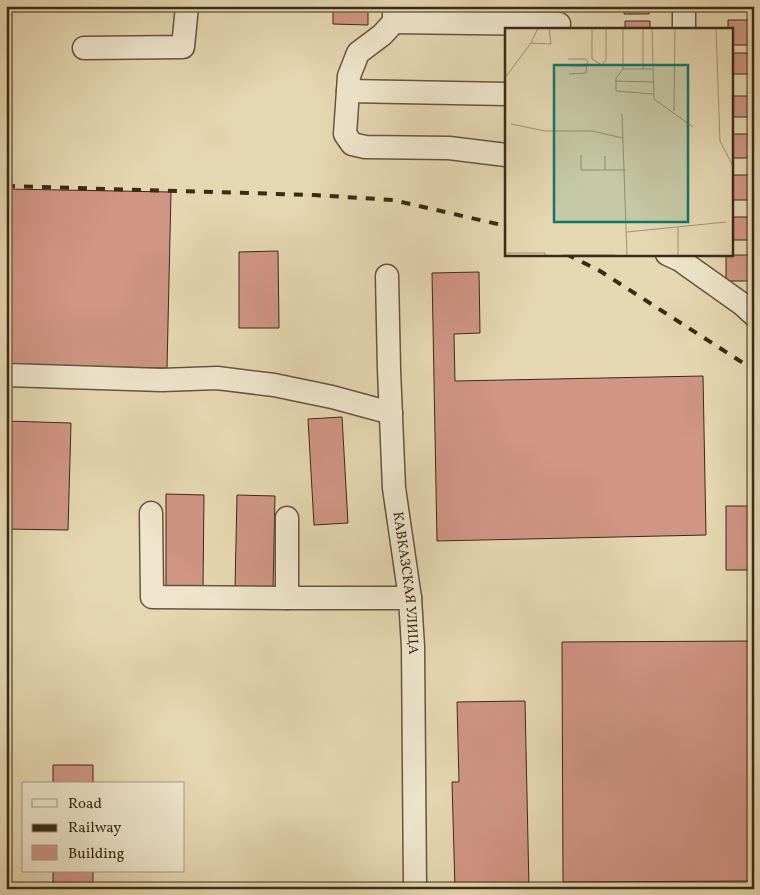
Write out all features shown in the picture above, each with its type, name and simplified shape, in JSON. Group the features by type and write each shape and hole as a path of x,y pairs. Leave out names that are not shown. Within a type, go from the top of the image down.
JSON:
{"street":[{"path":"84,48 183,47 187,6"},
{"path":"684,6 684,28"},
{"path":"505,155 449,148 365,147 352,144 344,134 349,76 358,53 382,35 394,14 507,15 559,20"},
{"path":"348,90 505,94"},
{"path":"676,256 742,304 754,315"},
{"name":"КАВКАЗСКАЯ УЛИЦА","path":"387,276 394,488 410,598 413,647 415,889"},
{"path":"6,375 162,380 218,378 274,385 332,397 391,413"},
{"path":"151,513 152,597 410,598"},
{"path":"287,518 287,598"}],"building":[{"path":"333,6 368,6 368,25 333,24"},
{"path":"624,6 649,6 649,14 624,14"},
{"path":"728,20 754,20 754,45 732,45 732,28 728,28"},
{"path":"625,21 650,21 650,28 625,28"},
{"path":"732,53 754,53 754,74 732,74"},
{"path":"732,96 754,96 754,117 732,117"},
{"path":"732,134 754,134 754,158 732,158"},
{"path":"732,175 754,175 754,200 732,200"},
{"path":"6,189 171,192 167,368 6,365"},
{"path":"732,217 754,217 754,240 732,240"},
{"path":"278,251 279,328 239,328 239,252"},
{"path":"726,255 751,255 751,281 726,281"},
{"path":"479,272 480,333 454,334 455,381 703,376 706,535 437,541 432,273"},
{"path":"342,417 348,523 314,525 308,419"},
{"path":"6,421 71,423 68,530 6,529"},
{"path":"166,494 204,495 203,589 166,589"},
{"path":"237,495 275,496 273,590 235,589"},
{"path":"726,506 754,506 754,570 726,570"},
{"path":"754,641 754,881 563,882 562,642"},
{"path":"525,701 529,889 455,889 452,782 459,782 457,702"},
{"path":"53,765 93,765 93,782 53,782"},
{"path":"53,872 93,872 93,889 53,889"}],"railway":[{"path":"6,186 314,195 393,200 505,226"},
{"path":"568,255 600,271 754,370"}]}
